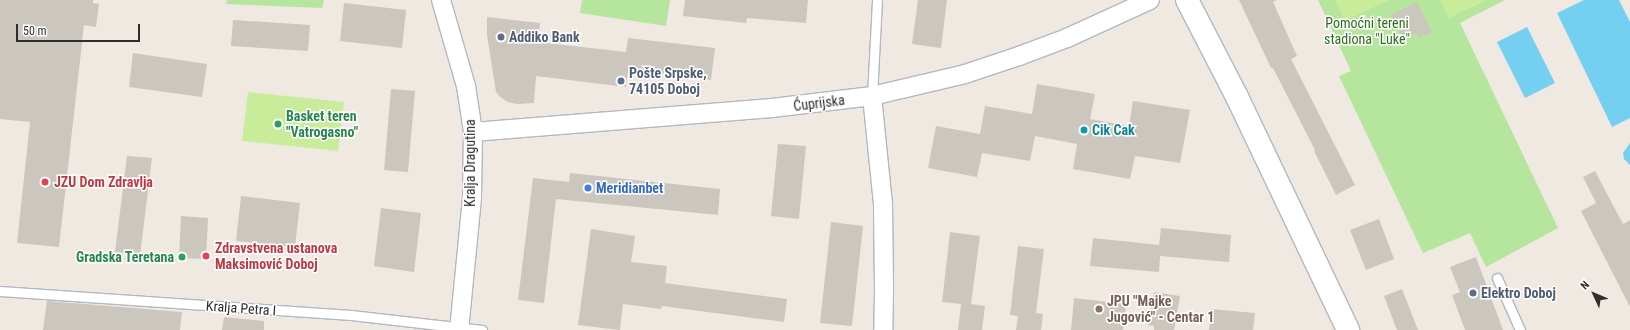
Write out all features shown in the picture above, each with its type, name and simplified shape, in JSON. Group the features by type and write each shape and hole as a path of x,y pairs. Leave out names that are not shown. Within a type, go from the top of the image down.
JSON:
{"street":[{"name":"Kralja Dragutina","path":"442,0 466,86 473,132 472,198 459,329"},
{"name":"Ćuprijska","path":"473,132 772,108 872,96 965,74 1019,56 1066,38 1150,0"},
{"path":"1187,0 1236,96 1348,330"},
{"path":"872,96 883,205 883,330"}],"lane":[{"path":"872,96 877,0"},
{"path":"1497,278 1520,330"},
{"name":"Kralja Petra I","path":"0,291 351,315 459,329 482,330"}],"green space":[{"path":"227,0 324,0 322,8 226,4"},
{"path":"582,0 670,0 666,26 580,13"},
{"name":"Pomoćni tereni stadiona \"Luke\"","path":"1318,0 1505,0 1460,23 1558,228 1486,267 1470,233 1423,253 1339,76 1351,71"},
{"path":"1335,0 1389,0 1345,21"},
{"path":"1440,0 1487,0 1449,18"},
{"path":"248,92 344,102 338,151 242,141"}],"water":[{"path":"1584,0 1619,0 1630,22 1630,118 1612,127 1557,13"},
{"path":"1527,27 1555,83 1525,98 1497,42"},
{"path":"1630,143 1630,165 1624,159 1623,153"}],"building":[{"name":"JZU Dom Zdravlja","path":"0,0 93,0 93,3 99,4 96,27 84,25 59,247 17,243 30,122 0,119"},
{"path":"685,0 808,0 806,23 747,18 746,23 683,16"},
{"path":"918,0 947,0 941,48 912,44"},
{"path":"1239,0 1277,0 1273,2 1297,56 1291,59 1355,185 1336,195 1314,151 1315,150 1273,68 1271,68"},
{"path":"1417,2 1432,32 1419,38 1416,33 1403,39 1391,15"},
{"path":"344,3 406,10 402,48 340,41"},
{"path":"487,17 540,23 538,42 626,52 628,38 715,48 711,80 628,71 626,87 536,76 534,103 517,104 508,102 500,97 496,92 487,35"},
{"path":"233,20 310,25 308,51 231,46"},
{"path":"133,53 207,64 202,97 129,87"},
{"name":"Cik Cak","path":"1037,84 1095,94 1090,119 1129,126 1133,101 1190,110 1180,163 1135,156 1130,179 1073,169 1077,144 1035,136 1030,161 982,153 977,177 928,168 936,126 980,134 985,106 1032,114"},
{"path":"391,89 415,91 408,172 384,170"},
{"path":"778,144 806,146 799,219 771,216"},
{"path":"127,156 152,158 140,255 115,252"},
{"path":"1595,171 1623,224 1630,220 1630,307 1581,211 1596,203 1583,177"},
{"path":"570,173 720,189 718,215 556,199 544,303 518,300 533,178 569,182"},
{"path":"241,196 300,203 295,247 236,241"},
{"path":"381,208 421,213 414,272 374,266"},
{"path":"181,216 208,218 206,259 179,258"},
{"path":"1379,219 1394,259 1366,270 1350,230"},
{"path":"831,222 863,226 852,326 820,323"},
{"path":"1161,228 1231,235 1229,262 1160,256 1159,272 1090,266 1093,238 1159,245"},
{"path":"591,229 635,236 631,262 667,266 665,283 787,299 784,322 662,306 661,309 623,304 620,330 578,325"},
{"path":"950,232 980,236 971,304 985,306 982,330 958,330 961,304 942,302"},
{"path":"1018,246 1044,249 1036,313 1043,314 1041,330 1016,330 1018,316 1010,315"},
{"name":"Elektro Doboj","path":"1476,257 1503,330 1465,330 1452,295 1460,292 1450,267"},
{"path":"1402,289 1418,330 1397,330 1384,296"},
{"path":"1154,292 1180,296 1174,330 1154,330 1154,326 1148,325"},
{"path":"1074,298 1126,304 1123,330 1071,330"},
{"path":"47,301 182,312 180,330 43,330"},
{"path":"1211,309 1255,313 1253,330 1209,330"},
{"path":"224,317 264,321 264,330 222,330"}],"place":[{"name":"Addiko Bank","path":"501,37"},
{"name":"Pošte Srpske, 74105 Doboj","path":"621,81"},
{"name":"Basket teren \"Vatrogasno\"","path":"278,124"},
{"name":"Cik Cak","path":"1084,130"},
{"name":"JZU Dom Zdravlja","path":"45,182"},
{"name":"Meridianbet","path":"588,188"},
{"name":"Zdravstvena ustanova Maksimović Doboj","path":"206,256"},
{"name":"Gradska Teretana","path":"182,257"},
{"name":"Elektro Doboj","path":"1473,293"},
{"name":"JPU \"Majke Jugović\" - Centar 1","path":"1099,309"}]}
